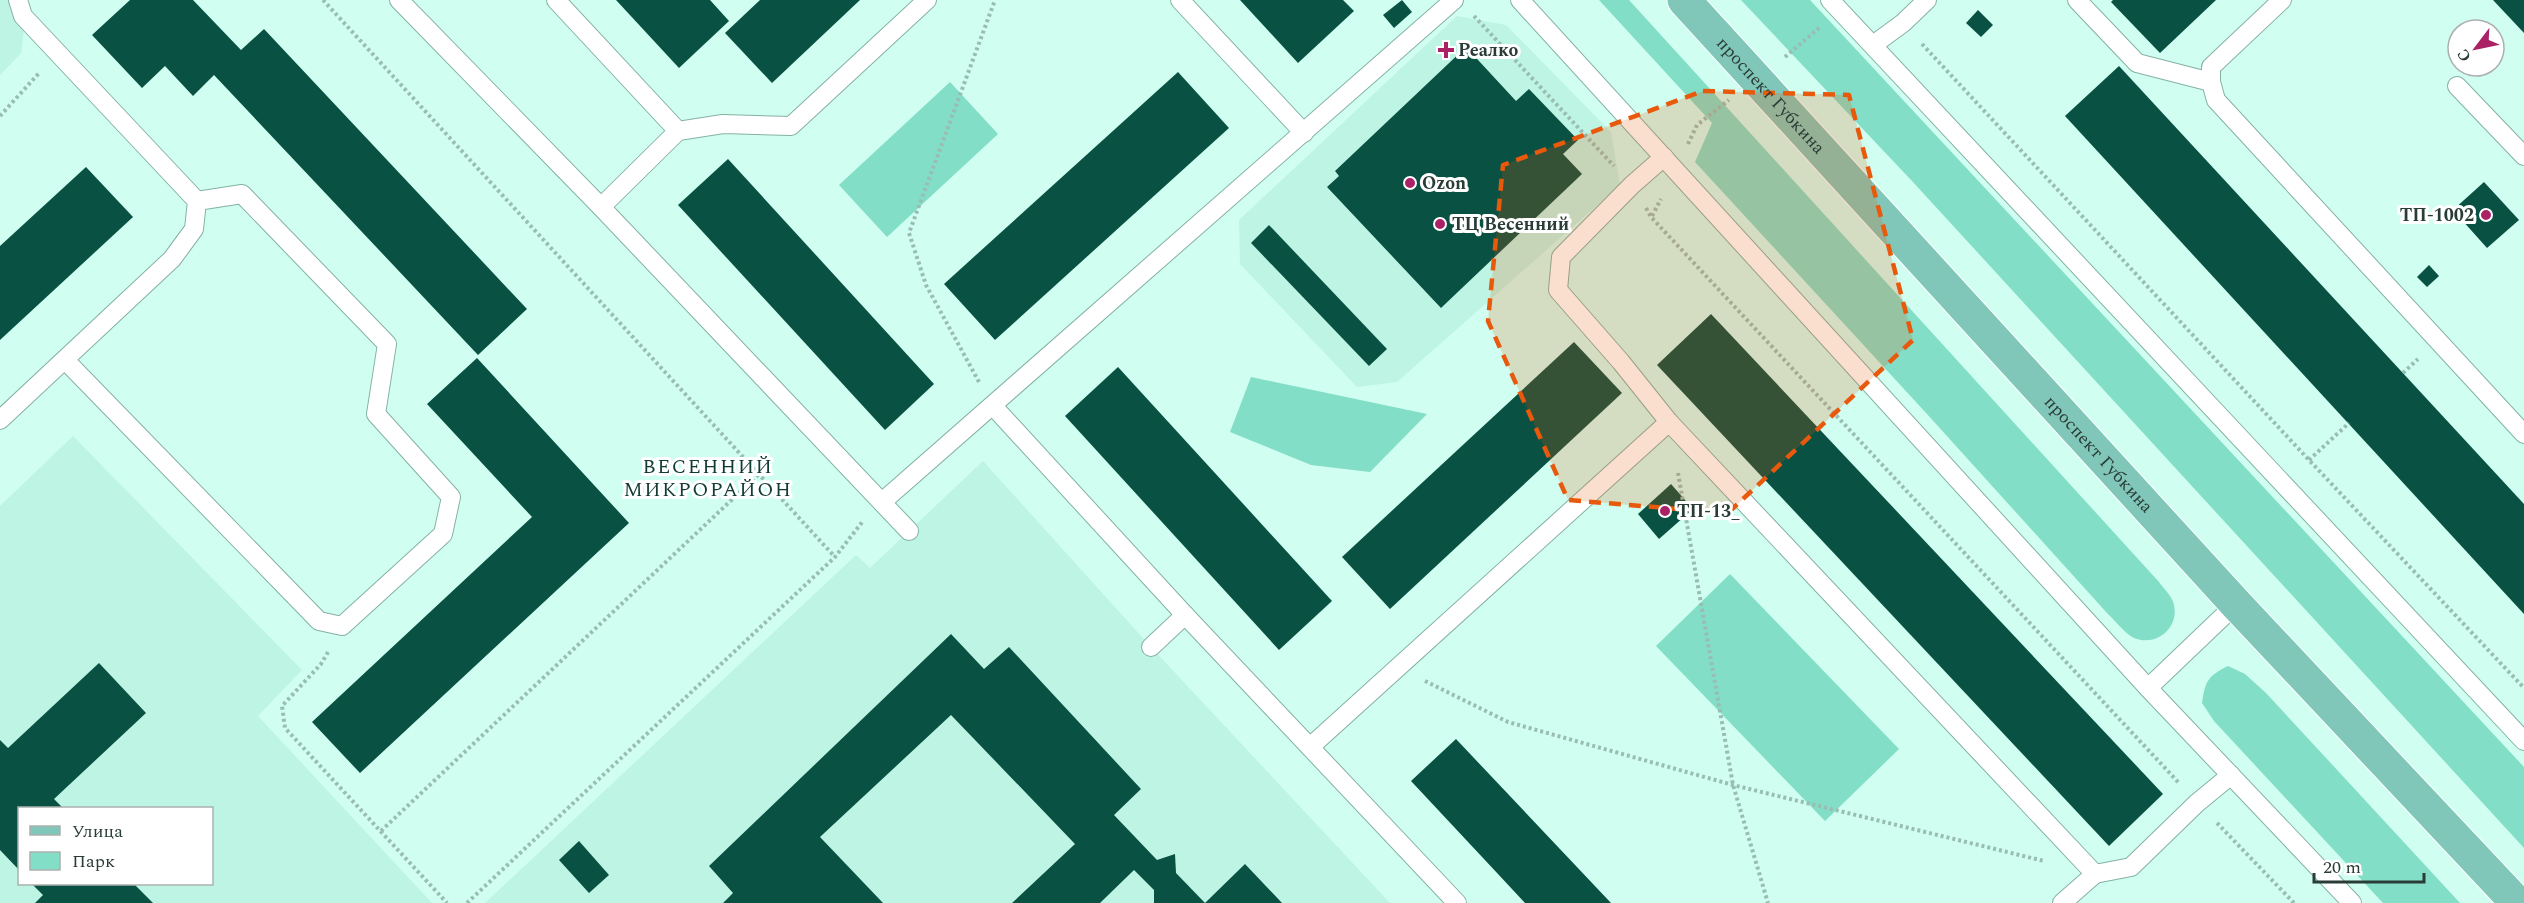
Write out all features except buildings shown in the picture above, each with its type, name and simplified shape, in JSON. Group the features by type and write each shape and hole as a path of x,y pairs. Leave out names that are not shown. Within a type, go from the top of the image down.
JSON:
{"main road":[{"name":"проспект Губкина","path":"1684,0 2236,604 2517,903"}],"lane":[{"path":"0,420 172,259 194,229 197,201 23,16 18,0"},
{"path":"399,0 602,207 909,531"},
{"path":"556,0 678,131"},
{"path":"602,207 678,131 723,124 791,126 927,0"},
{"path":"1180,0 1304,133"},
{"path":"1520,0 2148,688 2352,903"},
{"path":"1830,0 2524,741"},
{"path":"1873,45 1903,23 1927,0"},
{"path":"2077,0 2137,63 2211,82"},
{"path":"2282,0 2211,67 2211,82 2216,100 2524,434"},
{"path":"882,502 1304,133 1461,4"},
{"path":"2457,86 2524,156"},
{"path":"1664,157 1632,185 1562,257 1558,290 1622,362 1669,422 2095,874"},
{"path":"65,360 319,621 342,626 443,534 451,497 376,414 387,344 242,194 197,201"},
{"path":"993,406 1185,615 1457,903"},
{"path":"1310,747 1669,422"},
{"path":"2148,688 2236,604"},
{"path":"1151,647 1185,615"},
{"path":"2062,903 2095,874 2131,867 2197,803 2231,775"}],"path":[{"path":"323,0 835,557"},
{"path":"993,406 926,285 909,233 995,0"},
{"path":"1461,4 1632,185 1651,217 2197,803 2294,903"},
{"path":"1903,23 2308,460 2524,688"},
{"path":"0,116 57,53"},
{"path":"1669,422 1733,785 1768,903"},
{"path":"2308,460 2349,423"},
{"path":"381,831 758,475"},
{"path":"467,903 835,557 854,531 882,502"},
{"path":"342,626 321,664 282,705 285,729 447,903"},
{"path":"1398,668 1508,722 1733,785 2095,874"}],"highlighted area":[{"path":"1703,91 1849,95 1913,340 1728,513 1568,500 1488,321 1503,165"}],"shaded area":[{"path":"0,0 28,0 21,53 0,75"},
{"path":"1457,16 1506,25 1611,132 1620,185 1397,382 1357,387 1240,264 1239,220"},
{"path":"73,436 302,670 258,716 432,903 0,903 0,506"},
{"path":"983,461 1151,647 1390,903 485,903 856,555 870,568"}],"green space":[{"path":"1599,0 1629,0 2159,582 2170,596 2175,613 2170,628 2164,634 2151,640 2143,640 2130,636 2123,630 1695,162 1712,123"},
{"path":"1741,0 1810,0 2524,767 2524,848 1912,181"},
{"path":"950,82 998,134 887,237 839,185"},
{"path":"1251,377 1427,414 1370,472 1311,465 1230,432"},
{"path":"1730,574 1899,749 1825,821 1656,646"},
{"path":"2228,666 2245,674 2266,693 2460,903 2383,903 2214,721 2202,703 2209,680"}],"place":[{"name":"Реалко","path":"1446,50"},
{"name":"Ozon","path":"1410,183"},
{"name":"ТП-1002","path":"2486,215"},
{"name":"ТЦ Весенний","path":"1440,224"},
{"name":"ТП-13_","path":"1665,511"}],"district":[{"name":"ВЕСЕННИЙ МИКРОРАЙОН","path":"708,478"}]}
